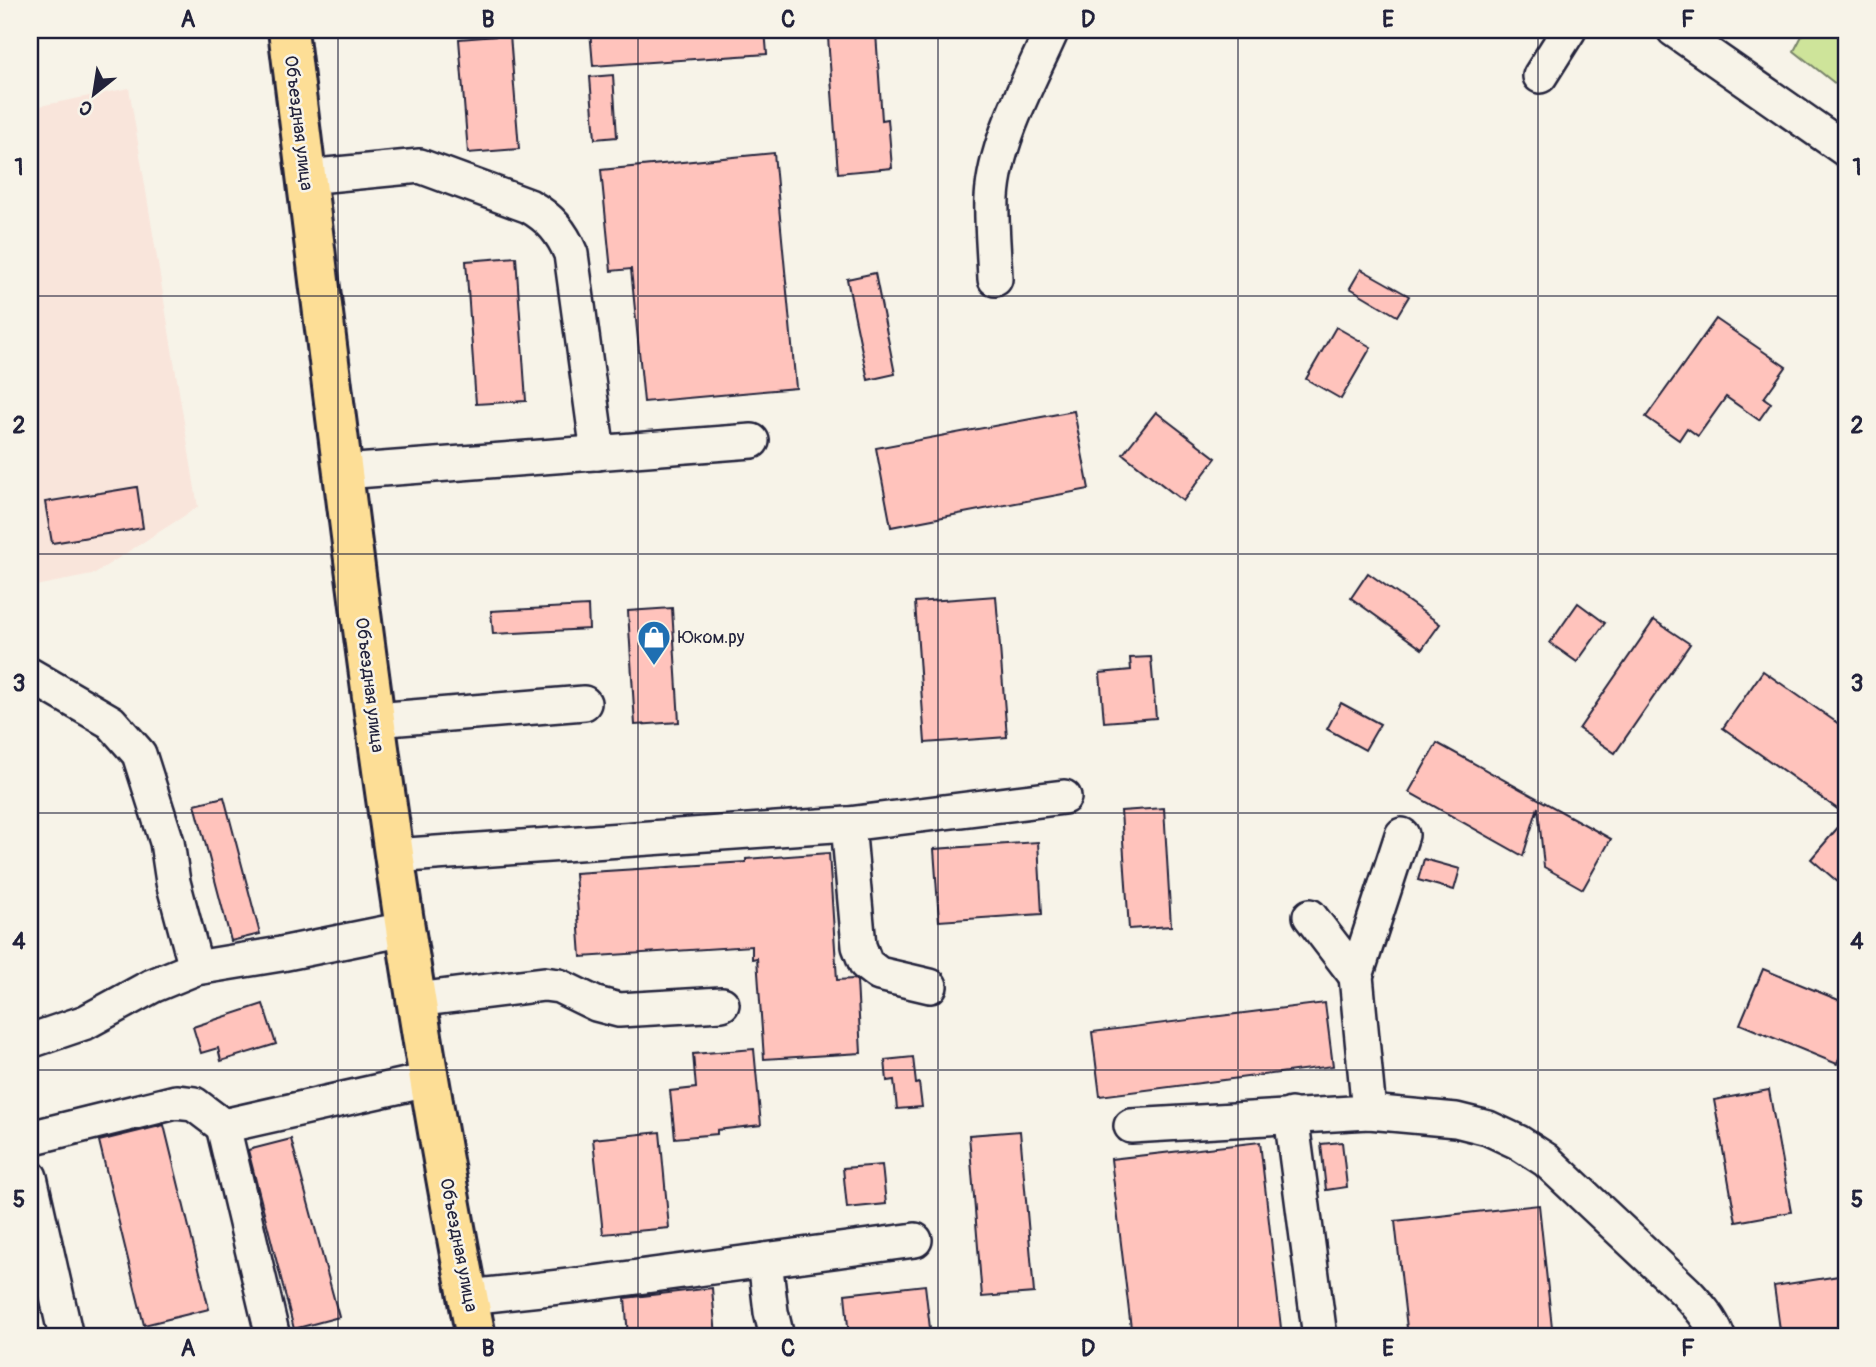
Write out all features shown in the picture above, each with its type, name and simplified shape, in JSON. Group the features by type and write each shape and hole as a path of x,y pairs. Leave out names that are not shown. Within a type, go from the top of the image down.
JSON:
{"main road":[{"name":"Объездная улица","path":"288,30 393,856 428,1080 476,1337"}],"street":[{"path":"995,279 992,197 997,169 1009,130 1052,30"},
{"path":"1540,76 1569,30"},
{"path":"1674,30 1846,150"},
{"path":"306,177 420,166 529,206 544,215 557,228 571,254 598,453"},
{"path":"343,472 752,441"},
{"path":"30,675 111,722 139,754 167,842 173,882 196,968"},
{"path":"375,720 584,703"},
{"path":"393,856 848,824 1064,797"},
{"path":"848,824 859,946 866,964 879,974 930,986"},
{"path":"1369,1111 1356,976 1402,835"},
{"path":"1310,916 1356,976"},
{"path":"30,1041 86,1022 152,986 196,968 405,929"},
{"path":"416,1000 544,984 559,986 596,1004 619,1010 722,1004"},
{"path":"223,1126 428,1080"},
{"path":"30,1138 177,1102 194,1104 205,1111 223,1126 273,1337"},
{"path":"1131,1126 1369,1111 1456,1120 1488,1128 1518,1142 1546,1160 1686,1292 1714,1326 1718,1337"},
{"path":"1291,1115 1320,1337"},
{"path":"30,1177 66,1337"},
{"path":"468,1297 579,1294 765,1261 915,1240"},
{"path":"765,1261 771,1312 778,1337"}],"shaded area":[{"path":"129,88 198,507 92,575 30,587 30,108"}],"green space":[{"path":"1805,30 1846,30 1846,89 1842,89 1794,51"}],"building":[{"path":"590,30 765,30 767,54 593,66"},
{"path":"876,33 882,120 888,119 892,168 838,173 828,37"},
{"path":"510,35 519,149 468,153 459,39"},
{"path":"613,75 617,137 595,139 590,77"},
{"path":"774,153 796,388 644,402 631,269 611,271 601,170"},
{"path":"516,257 526,401 476,404 466,261"},
{"path":"1361,269 1409,296 1397,316 1350,288"},
{"path":"875,273 895,374 868,380 847,279"},
{"path":"1716,319 1786,367 1764,398 1771,403 1759,420 1726,397 1698,436 1687,428 1679,440 1646,417"},
{"path":"1336,327 1371,347 1341,399 1306,379"},
{"path":"1074,411 1089,489 891,527 876,448"},
{"path":"1156,412 1216,458 1183,501 1123,454"},
{"path":"137,487 143,528 52,543 45,502"},
{"path":"1368,573 1440,624 1422,649 1351,598"},
{"path":"996,596 1007,737 925,743 915,602"},
{"path":"1578,603 1605,623 1577,662 1550,643"},
{"path":"588,606 589,629 493,634 491,611"},
{"name":"Юком.ру","path":"672,608 679,722 635,725 628,611"},
{"path":"1654,620 1690,644 1615,753 1579,729"},
{"path":"1151,657 1156,718 1104,722 1100,673 1131,670 1130,658"},
{"path":"1763,671 1846,729 1846,815 1723,728"},
{"path":"1341,703 1380,724 1365,750 1327,729"},
{"path":"1437,743 1611,839 1583,889 1544,867 1538,807 1523,856 1409,792"},
{"path":"224,797 260,934 231,941 195,804"},
{"path":"1164,808 1171,926 1129,929 1121,811"},
{"path":"1846,818 1846,889 1811,859"},
{"path":"1038,842 1042,914 939,921 934,849"},
{"path":"829,853 837,980 857,981 861,1053 764,1059 757,958 752,959 752,946 581,957 575,873 746,862 746,859"},
{"path":"1424,859 1460,869 1454,890 1418,880"},
{"path":"1763,969 1846,1003 1846,1042 1837,1064 1740,1024"},
{"path":"1325,1003 1333,1066 1100,1096 1092,1032"},
{"path":"263,1004 276,1044 221,1061 218,1048 201,1053 193,1027"},
{"path":"754,1049 761,1125 717,1130 717,1134 675,1138 670,1091 696,1088 693,1054"},
{"path":"913,1057 922,1107 897,1109 894,1080 887,1081 885,1060"},
{"path":"1769,1090 1791,1212 1736,1222 1714,1100"},
{"path":"164,1125 209,1309 144,1325 99,1141"},
{"path":"1020,1131 1034,1293 982,1297 969,1135"},
{"path":"660,1132 669,1228 603,1234 593,1139"},
{"path":"291,1139 339,1317 294,1329 248,1150"},
{"path":"1260,1142 1282,1337 1132,1337 1111,1159"},
{"path":"1342,1142 1347,1187 1326,1190 1321,1144"},
{"path":"882,1165 886,1204 847,1208 843,1168"},
{"path":"1539,1205 1553,1337 1408,1337 1395,1221"},
{"path":"1839,1276 1846,1337 1781,1337 1774,1286"},
{"path":"925,1285 931,1337 849,1337 845,1294"},
{"path":"712,1288 716,1337 628,1337 625,1298"}],"place":[{"name":"Юком.ру","path":"654,667"}]}
